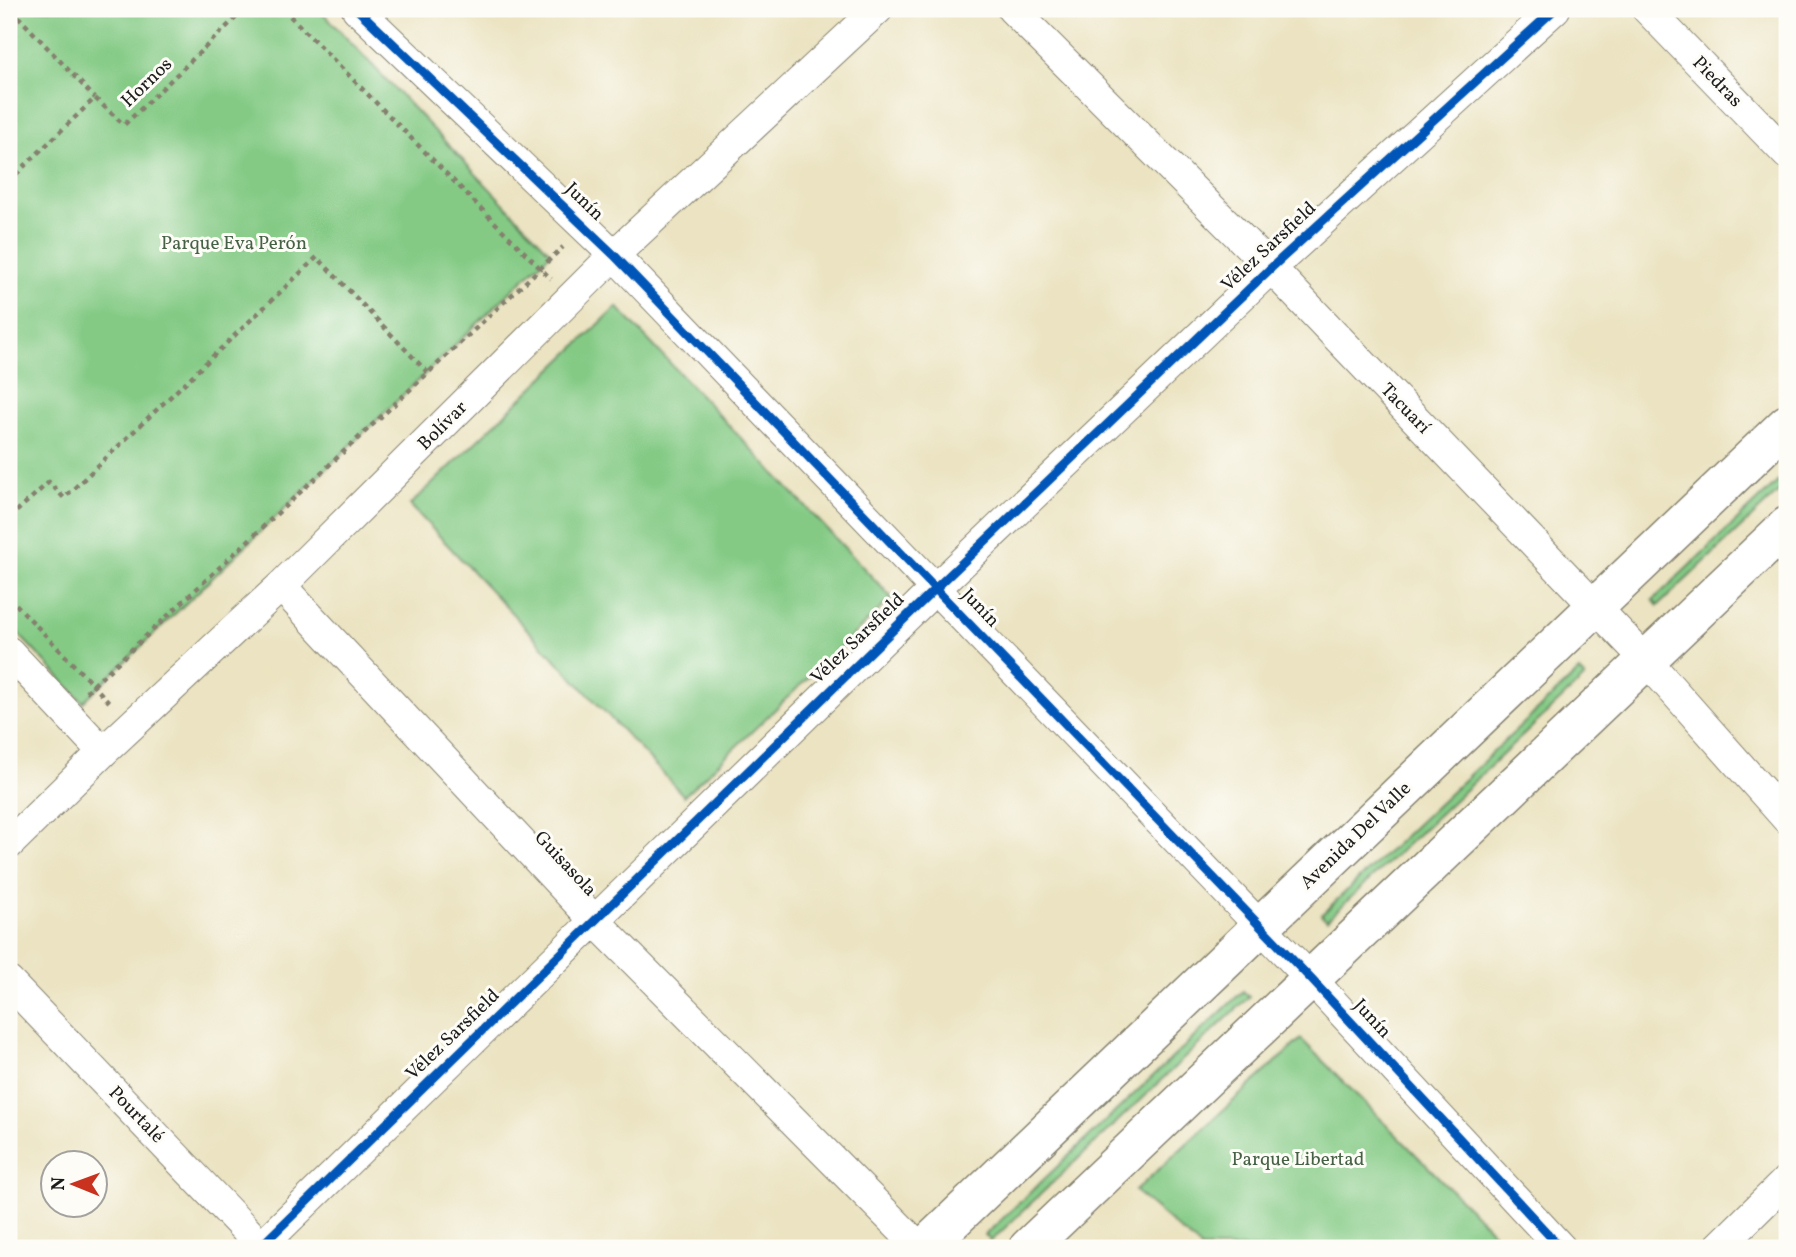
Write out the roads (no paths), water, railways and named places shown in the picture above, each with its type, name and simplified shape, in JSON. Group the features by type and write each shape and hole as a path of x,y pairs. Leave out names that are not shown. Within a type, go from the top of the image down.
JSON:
{"main road":[{"name":"Avenida Del Valle","path":"922,1248 1787,424"},
{"path":"1028,1248 1787,526"}],"street":[{"name":"Junín","path":"358,9 614,255 1311,979 1561,1248"},
{"name":"Bolívar","path":"9,844 281,586 614,255 878,9"},
{"name":"Tacuarí","path":"1013,9 1271,268 1646,660 1787,819"},
{"name":"Vélez Sarsfield","path":"261,1248 936,588 1271,268 1555,9"},
{"name":"Piedras","path":"1647,9 1787,155"},
{"name":"Guisasola","path":"281,586 595,921 922,1248"},
{"path":"9,652 103,752"},
{"name":"Pourtalé","path":"9,982 261,1248"},
{"path":"1718,1248 1787,1180"}],"park label":[{"name":"Parque Eva Perón","path":"234,244"},
{"name":"Parque Libertad","path":"1298,1160"}]}
